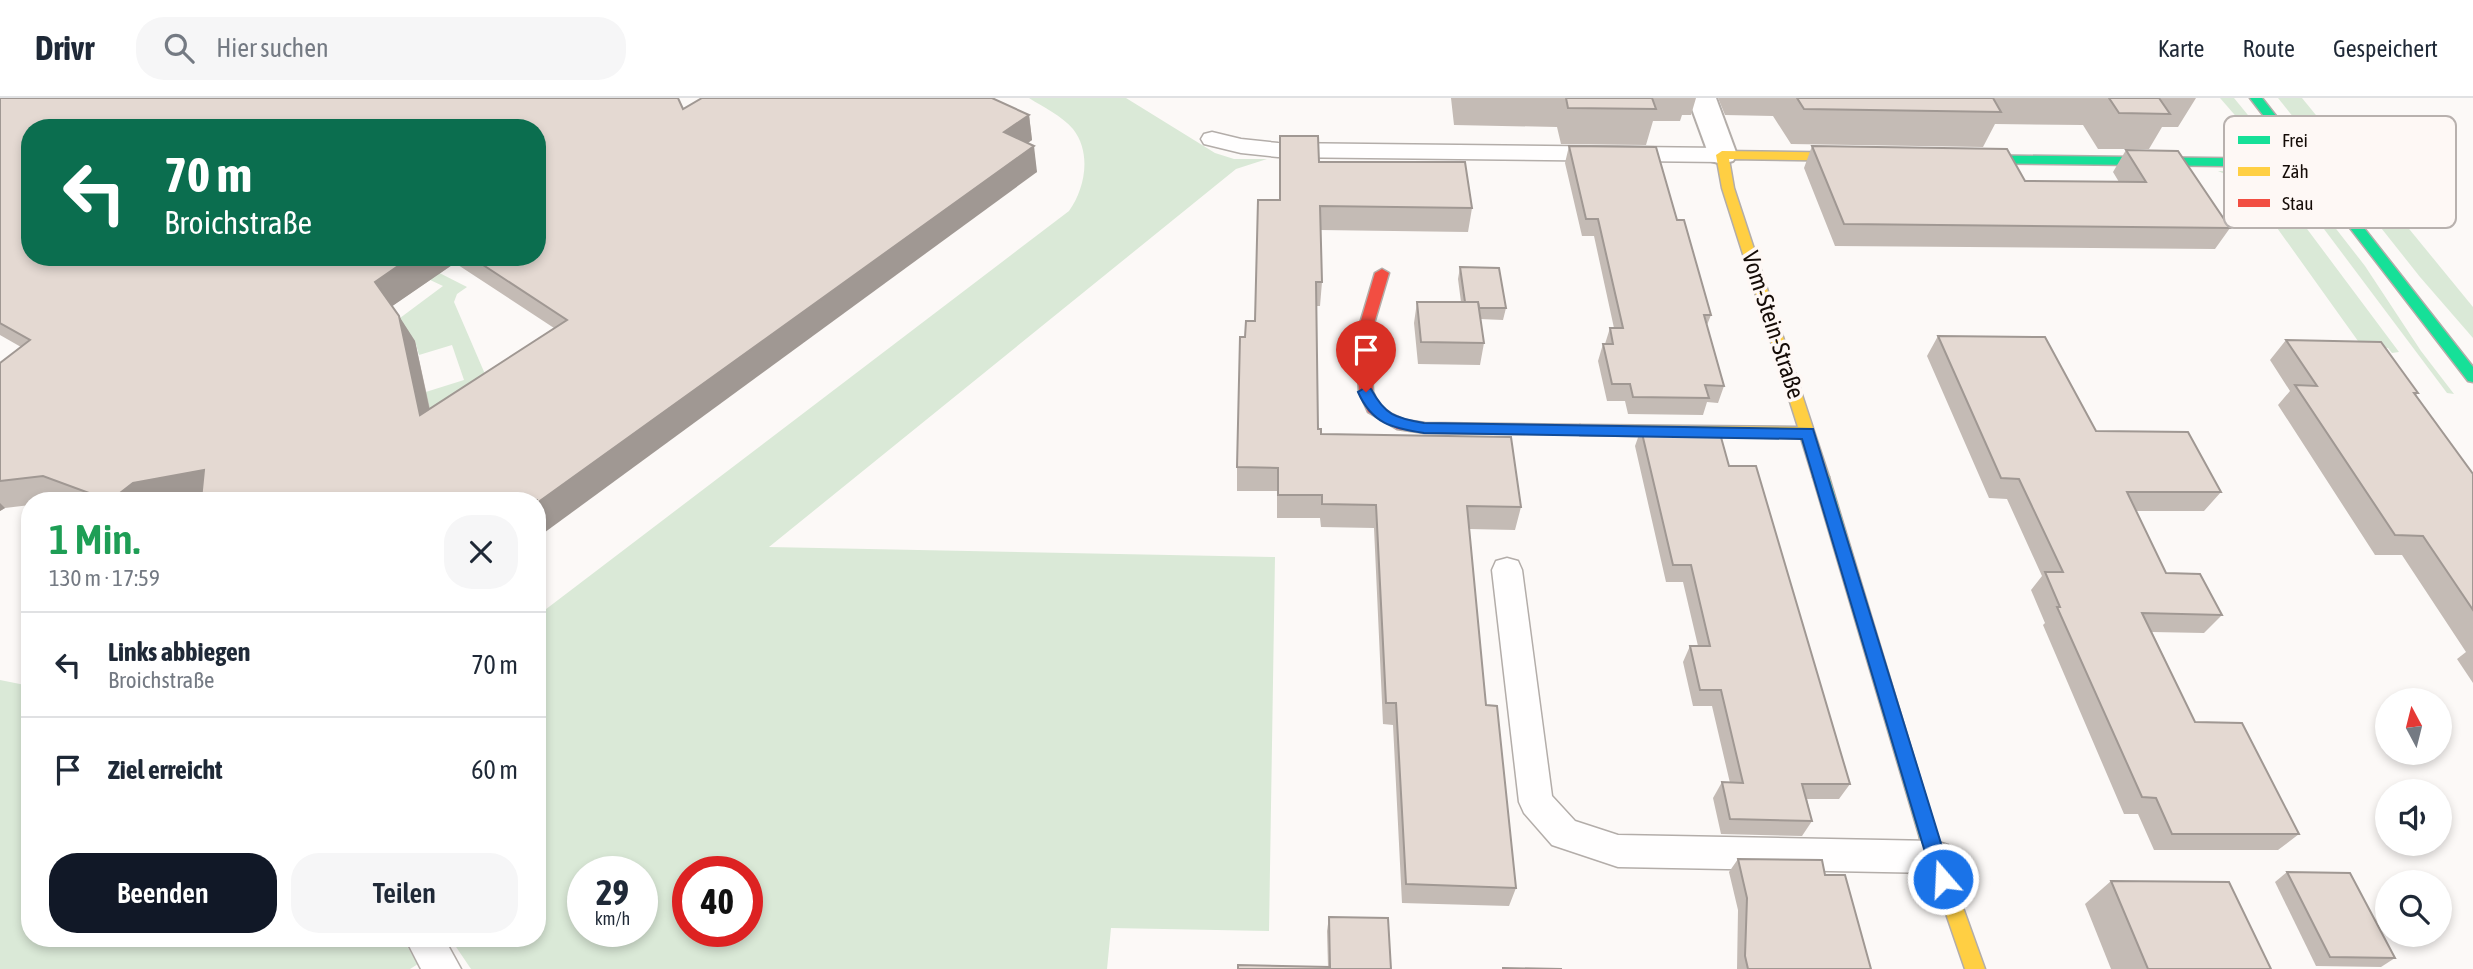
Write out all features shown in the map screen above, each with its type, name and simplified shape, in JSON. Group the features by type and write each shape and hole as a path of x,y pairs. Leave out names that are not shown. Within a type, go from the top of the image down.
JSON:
{"street":[{"path":"1702,98 1723,155 1876,158"},
{"path":"2256,98 2270,116"},
{"name":"Vom-Stein-Straße","path":"1723,155 1728,188 1808,433 1935,857 1975,969"},
{"path":"1946,158 2224,162"},
{"path":"2357,228 2473,377"},
{"path":"1382,273 1363,337 1366,392 1373,408 1402,425 1424,428 1808,433"}],"lane":[{"path":"1212,139 1241,146 1278,150 1723,155"},
{"path":"1507,570 1536,802 1564,835 1618,850 1935,857"},
{"path":"429,947 442,969"}],"green space":[{"path":"1029,98 1126,98 1215,153 1234,159 1267,159 1236,169 769,547 1275,557 1269,931 1111,928 1107,969 471,969 456,947 546,947 546,609 1069,211 1082,182 1084,160 1079,139 1069,124"},
{"path":"2220,98 2234,98 2249,116 2236,116"},
{"path":"2278,98 2302,98 2317,116 2292,116"},
{"path":"2277,228 2306,228 2399,352 2392,353 2388,348 2363,348"},
{"path":"2323,228 2335,228 2365,266 2421,351 2454,394 2447,393"},
{"path":"2381,228 2408,228 2473,307 2473,338"},
{"path":"400,266 426,266 467,287 457,294 454,302 491,388 463,442 288,492 272,492 413,396 464,380 452,345 419,355 415,341 400,318 443,286"},
{"path":"0,680 21,684 21,947 408,947 418,964 410,969 0,969"}],"building":[{"path":"0,98 678,98 683,109 702,98 992,98 1029,115 1004,132 1034,146 546,497 546,492 202,492 204,470 133,483 121,492 86,492 43,476 0,481 0,363 30,340 0,323","holes":["21,119 546,119 546,266 485,266 567,320 420,415 399,316 375,282 398,266 21,266"]},
{"path":"1566,98 1652,98 1656,109 1568,108"},
{"path":"1797,98 1993,98 2001,112 1804,109"},
{"path":"2109,98 2159,98 2170,114 2119,113"},
{"path":"1280,136 1318,136 1319,162 1465,162 1472,208 1320,206 1322,282 1316,282 1318,429 1321,429 1321,434 1511,437 1521,507 1467,506 1486,705 1497,706 1516,888 1406,884 1396,703 1386,703 1376,505 1322,504 1322,495 1278,495 1278,468 1237,467 1240,337 1245,337 1246,321 1255,321 1258,200 1280,200"},
{"path":"1569,146 1656,147 1677,220 1684,220 1711,315 1704,315 1724,386 1705,385 1709,398 1633,397 1630,384 1612,384 1603,344 1613,344 1610,328 1623,328 1598,219 1586,219"},
{"path":"1812,146 2007,149 2025,181 2146,182 2126,150 2178,151 2224,219 2224,228 1844,224"},
{"path":"1460,267 1499,268 1506,308 1479,308 1478,302 1465,302"},
{"path":"1417,302 1478,302 1484,343 1421,342"},
{"path":"1938,336 2045,337 2096,431 2188,432 2221,492 2127,492 2166,573 2200,574 2222,615 2142,613 2195,722 2242,723 2299,834 2172,834 2156,798 2142,797 2057,607 2060,607 2045,572 2063,572 2019,479 2001,478"},
{"path":"2286,340 2381,342 2418,393 2414,393 2473,474 2473,610 2423,536 2395,535 2295,385 2317,386"},
{"path":"1641,429 1719,430 1729,466 1756,466 1850,784 1802,784 1812,821 1730,819 1722,782 1743,783 1721,690 1700,690 1690,646 1710,646 1691,565 1673,565"},
{"path":"1738,859 1822,860 1825,875 1845,875 1871,969 1748,969 1745,956 1747,898"},
{"path":"2287,872 2350,873 2375,920 2375,947 2389,947 2395,958 2330,957"},
{"path":"2111,881 2229,882 2271,969 2148,969"},
{"path":"1329,917 1388,918 1391,969 1238,969 1238,965 1330,967"}],"traffic: fast":[{"path":"2256,98 2270,116"},
{"path":"1959,159 2224,162"},
{"path":"2357,228 2473,377"},
{"path":"1821,477 1929,838"}],"traffic: slow":[{"path":"1821,477 1728,188 1722,155 1860,157"},
{"path":"1580,430 1808,433"},
{"path":"1929,838 1975,969"}],"traffic: jam":[{"path":"1382,273 1363,337 1366,392 1373,408 1402,425 1425,428 1580,430"}],"route":[{"path":"1366,392 1373,408 1385,417 1402,425 1424,428 1808,433 1943,879"}]}
